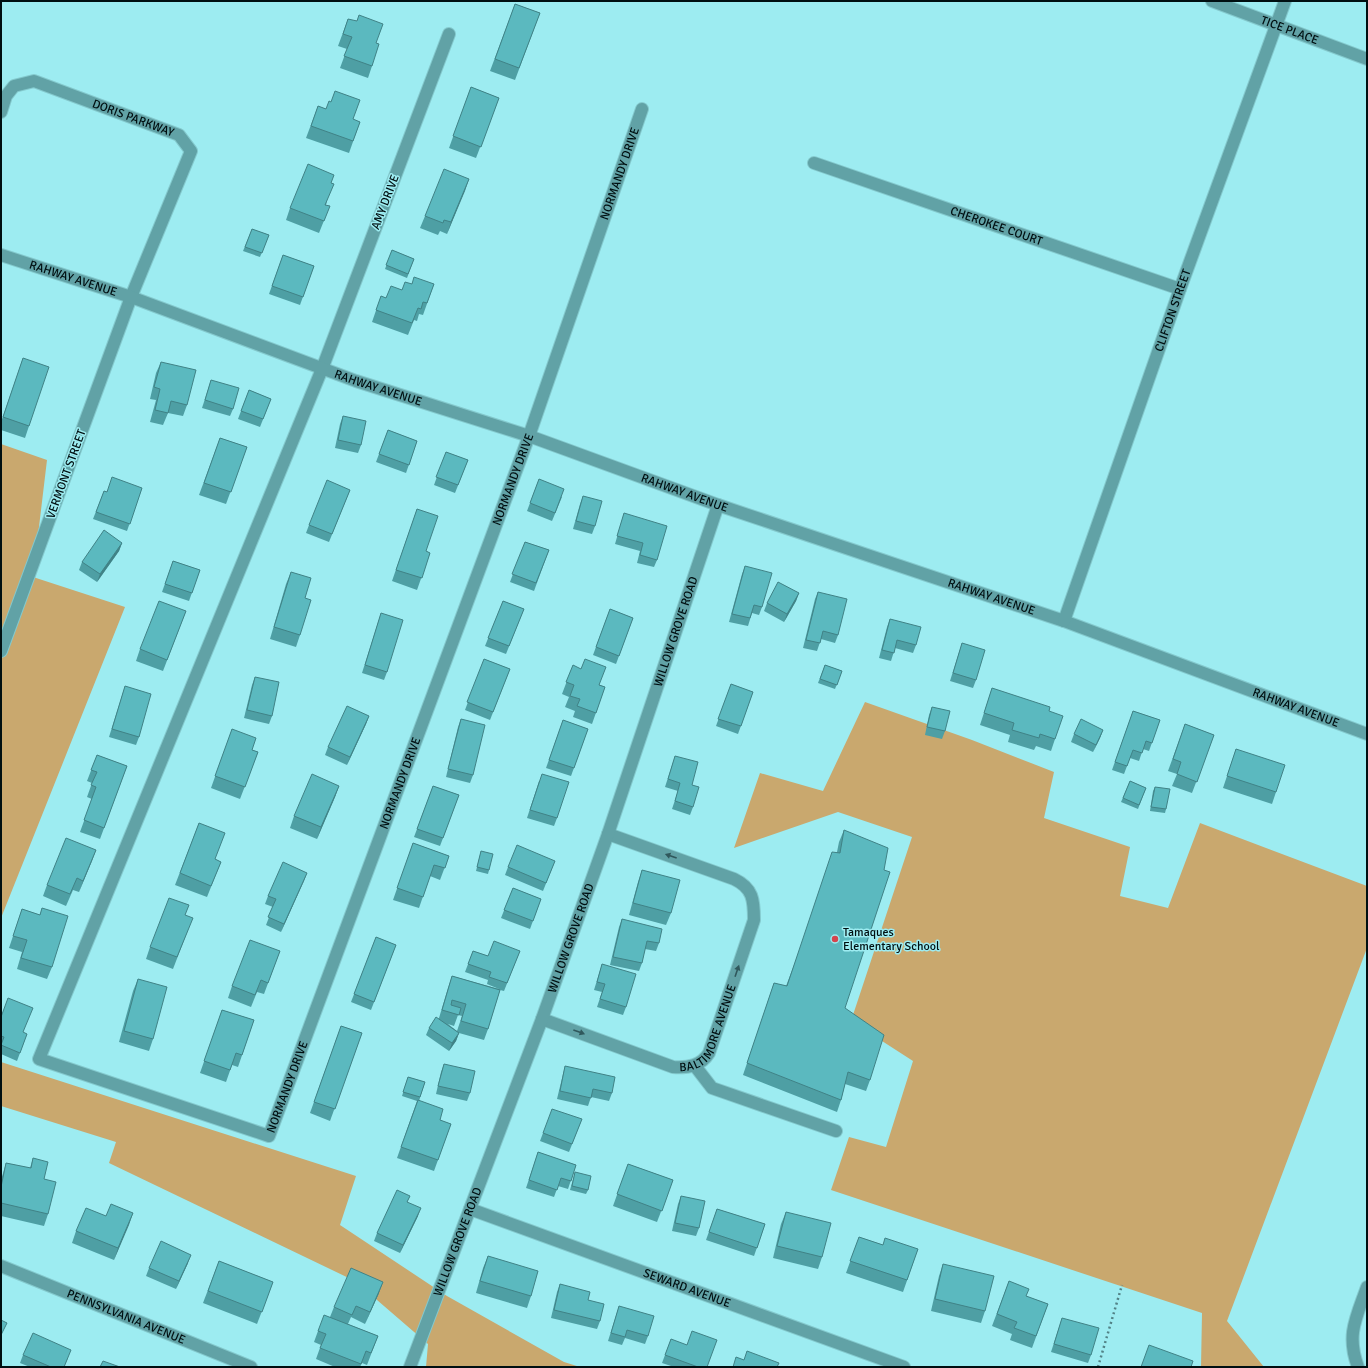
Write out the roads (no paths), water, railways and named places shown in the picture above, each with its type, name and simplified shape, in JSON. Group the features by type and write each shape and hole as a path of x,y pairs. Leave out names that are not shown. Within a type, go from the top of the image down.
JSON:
{"street":[{"name":"TICE PLACE","path":"1212,1 1277,24 1367,59"},
{"name":"CLIFTON STREET","path":"1064,621 1180,289 1285,1"},
{"name":"AMY DRIVE","path":"322,369 449,34"},
{"name":"DORIS PARKWAY","path":"1,112 6,96 14,86 34,81 179,135 191,151 130,297"},
{"name":"NORMANDY DRIVE","path":"322,369 39,1058 269,1136 529,436 642,109"},
{"name":"CHEROKEE COURT","path":"814,163 1180,289"},
{"name":"RAHWAY AVENUE","path":"1,255 130,297 356,381 529,436 718,505 1064,621 1367,734"},
{"name":"VERMONT STREET","path":"1,652 130,297"},
{"name":"WILLOW GROVE ROAD","path":"410,1367 542,1018 608,834 718,505"},
{"name":"BALTIMORE AVENUE","path":"542,1018 673,1067 684,1068 695,1066 705,1060 709,1053 754,920 754,906 751,894 744,883 608,834"},
{"path":"695,1066 712,1088 836,1131"},
{"name":"SEWARD AVENUE","path":"470,1209 904,1367"},
{"name":"PENNSYLVANIA AVENUE","path":"1,1266 251,1367"},
{"path":"1358,1367 1353,1353 1353,1325 1367,1287"}],"place":[{"name":"Tamaques Elementary School","path":"835,939"}]}
